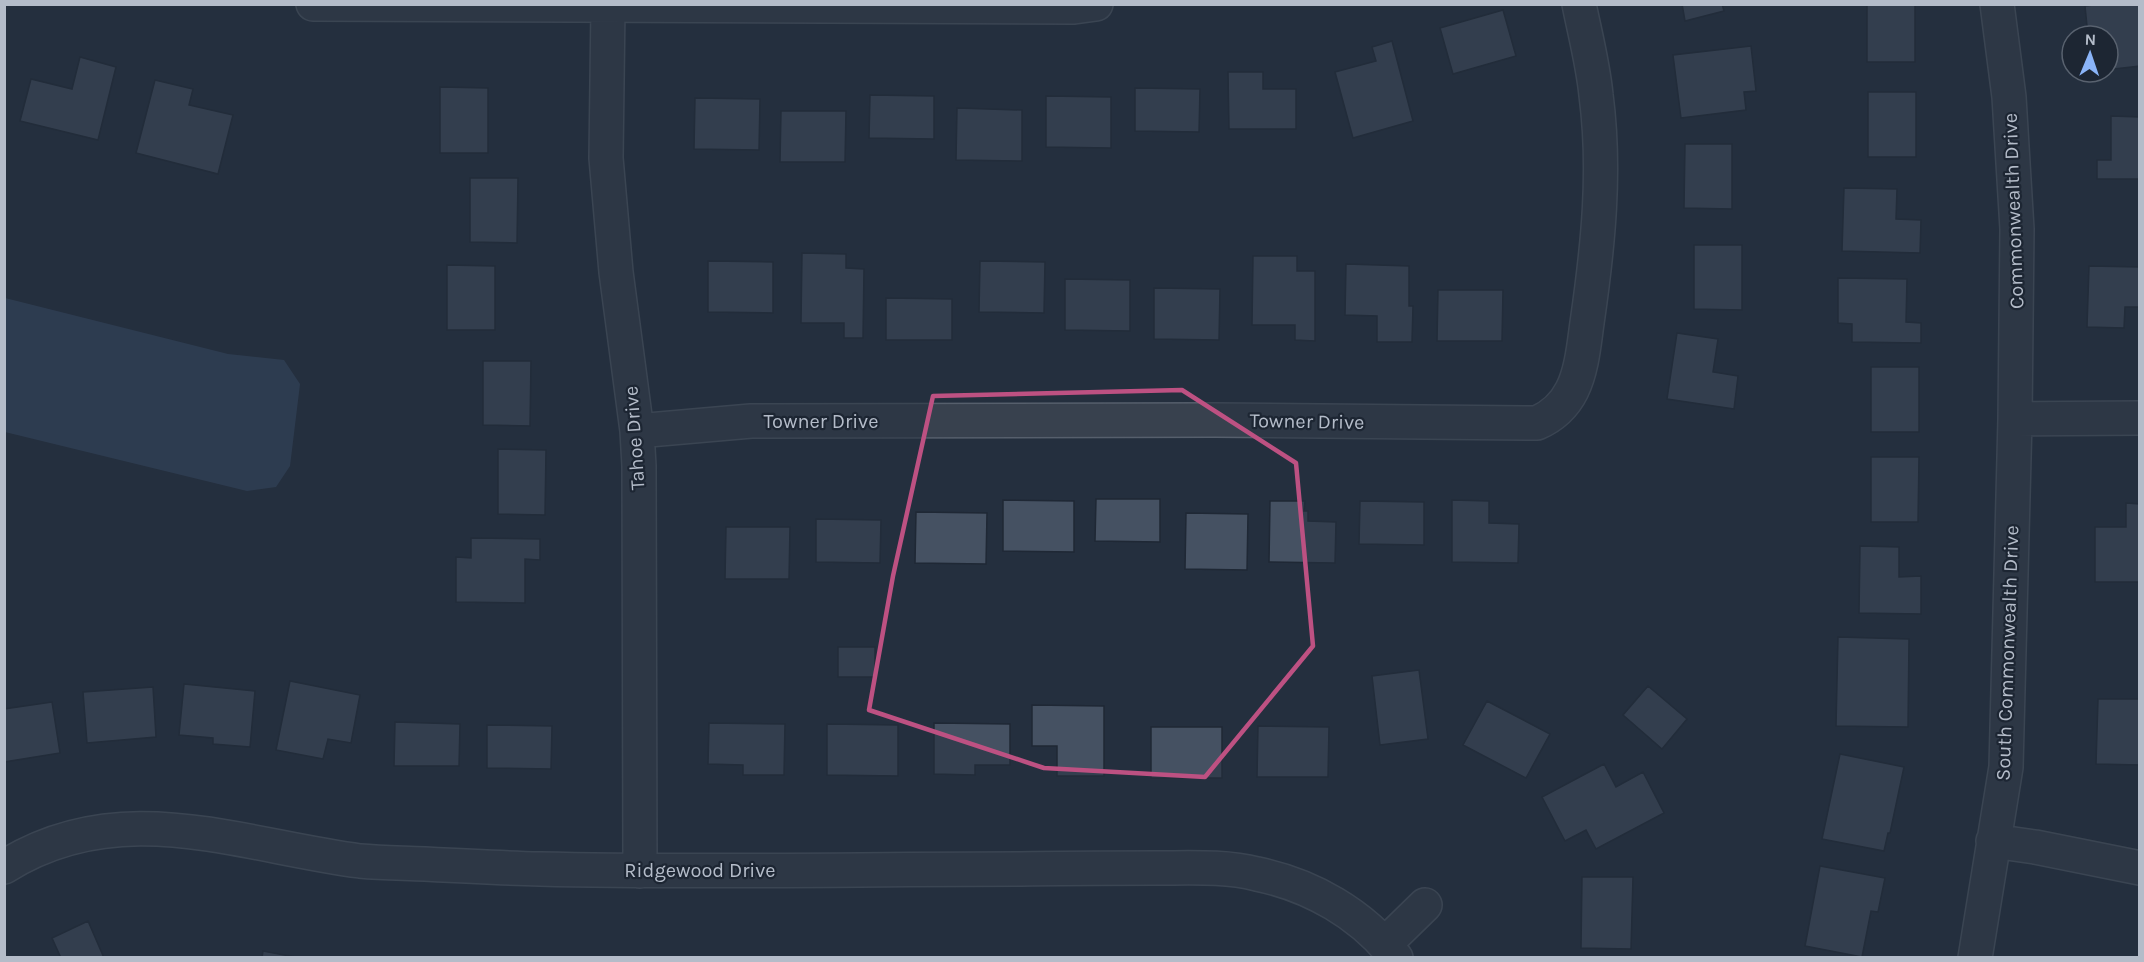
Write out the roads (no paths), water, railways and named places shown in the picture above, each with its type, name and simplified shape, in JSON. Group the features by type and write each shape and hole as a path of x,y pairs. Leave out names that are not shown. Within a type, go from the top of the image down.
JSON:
{"street":[{"path":"313,4 1074,8 1096,4"},
{"name":"Towner Drive","path":"637,431 751,421 1215,420 1537,423 1550,417 1564,405 1574,388 1582,354 1592,287 1602,185 1596,94 1579,4"},
{"name":"Commonwealth Drive","path":"1997,4 2009,97 2016,229 2015,419"},
{"name":"Tahoe Drive","path":"608,6 606,158 616,272 637,431 640,871"},
{"path":"2015,419 2139,418"},
{"name":"South Commonwealth Drive","path":"1975,957 2006,767 2015,419"},
{"name":"Ridgewood Drive","path":"4,867 43,846 71,838 102,831 148,827 200,831 327,856 370,862 640,871 1231,869 1285,881 1336,903 1390,951 1425,905"},
{"path":"1993,841 2139,868"}],"water":[{"path":"5,298 228,354 284,360 300,384 290,466 276,487 247,491 5,432"}]}
